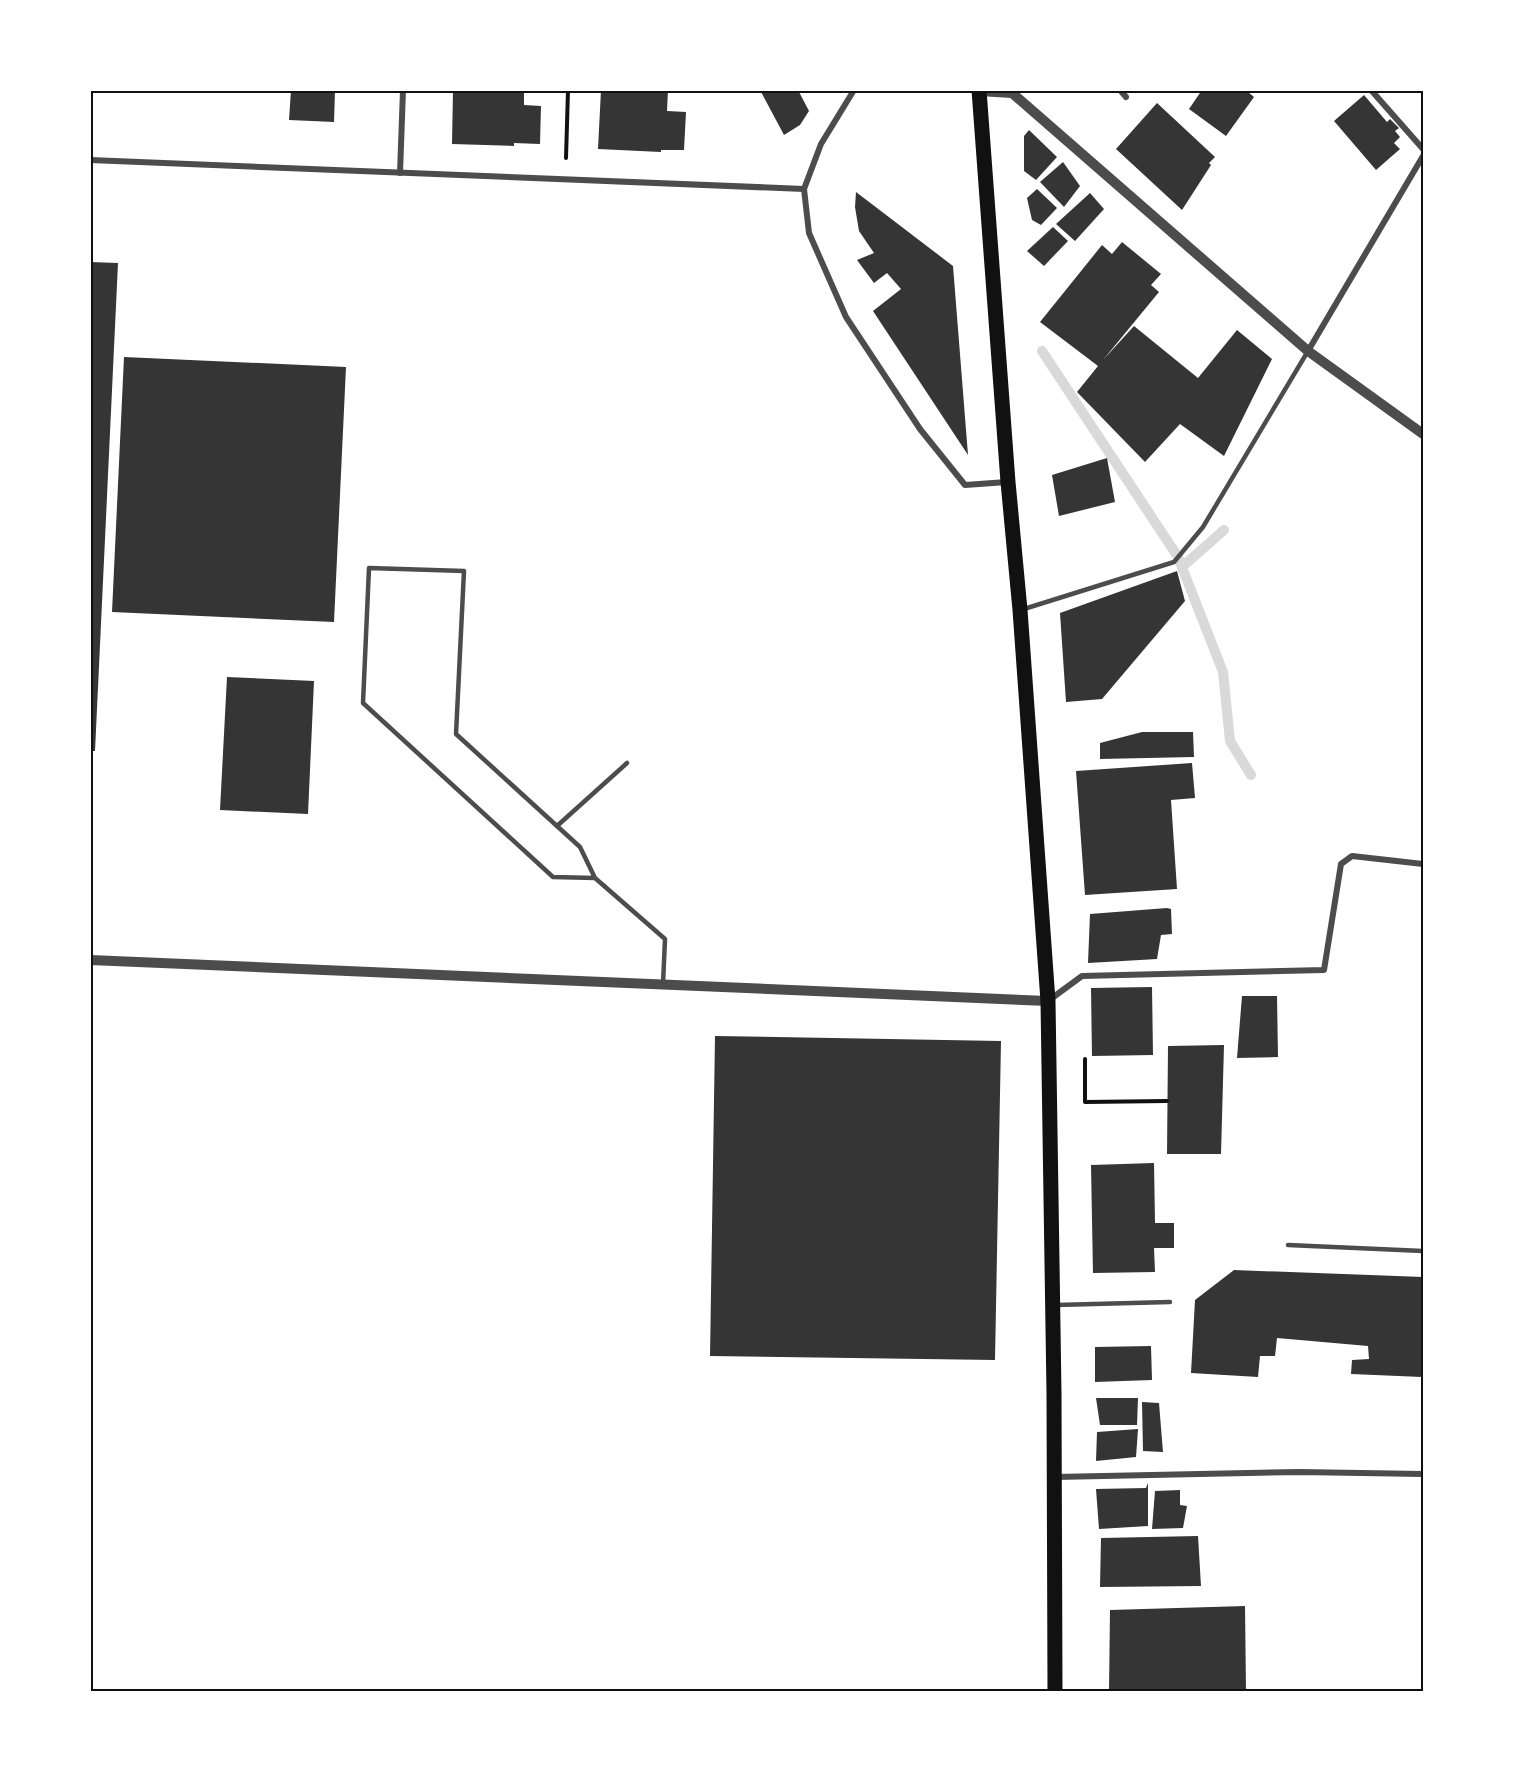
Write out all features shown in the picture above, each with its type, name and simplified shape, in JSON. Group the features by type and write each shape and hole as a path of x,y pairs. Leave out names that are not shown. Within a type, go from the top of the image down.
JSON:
{"main road":[{"path":"979,90 1048,1001 1053,1305 1055,1691"}],"street":[{"path":"400,173 404,90"},
{"path":"855,90 821,144 804,189 809,233 846,317 920,429 965,485 1008,482"},
{"path":"979,90 1012,93 1308,351 1423,434"},
{"path":"1120,90 1126,97"},
{"path":"1371,90 1423,149"},
{"path":"1308,351 1423,156"},
{"path":"90,160 804,189"},
{"path":"90,960 1048,1001 1082,976 1324,970 1341,864 1352,856 1423,864"},
{"path":"1054,1477 1299,1472 1423,1474"}],"lane":[{"path":"1020,610 1174,562 1203,527 1308,351"},
{"path":"595,878 553,877 363,704 369,568 464,571 456,734 580,847 595,878 665,939 663,985"},
{"path":"557,826 627,763"},
{"path":"1288,1245 1423,1251"},
{"path":"1053,1305 1170,1302"}],"path":[{"path":"564,179 567,153 568,90"},
{"path":"1085,1059 1085,1102 1167,1101"}],"building":[{"path":"291,90 335,90 334,122 289,120"},
{"path":"453,90 524,90 524,105 541,106 540,144 514,143 514,146 452,144"},
{"path":"601,90 668,90 667,111 686,112 684,150 661,150 661,152 598,149"},
{"path":"760,90 798,90 809,111 800,125 784,135"},
{"path":"1202,90 1249,90 1248,92 1254,97 1226,136 1189,109"},
{"path":"1364,95 1387,122 1390,119 1399,128 1395,131 1400,137 1394,143 1400,149 1376,170 1334,121"},
{"path":"1157,103 1215,157 1209,163 1211,165 1182,210 1116,149"},
{"path":"1029,130 1057,157 1036,180 1024,171 1024,136"},
{"path":"1063,162 1080,186 1064,207 1040,182"},
{"path":"1037,189 1057,208 1041,225 1032,220 1027,198"},
{"path":"856,192 953,266 968,455 873,311 901,289 887,273 874,283 857,260 874,253 859,231 855,207"},
{"path":"1090,193 1104,209 1075,241 1056,224"},
{"path":"1053,227 1068,241 1044,266 1027,251"},
{"path":"1122,242 1161,274 1151,285 1159,292 1103,360 1134,326 1198,378 1237,330 1272,359 1224,456 1180,424 1145,462 1077,392 1098,366 1040,322 1102,245 1112,254"},
{"path":"90,262 118,263 95,751 90,751"},
{"path":"124,357 346,367 334,622 112,612"},
{"path":"1107,458 1115,502 1059,516 1052,475"},
{"path":"1177,571 1185,601 1102,699 1066,702 1060,613"},
{"path":"227,677 314,681 308,814 220,810"},
{"path":"1142,732 1193,732 1194,757 1100,759 1100,743"},
{"path":"1192,763 1195,798 1171,800 1177,889 1085,895 1076,771"},
{"path":"1171,909 1172,934 1161,935 1157,959 1088,963 1090,914"},
{"path":"1152,987 1153,1055 1092,1056 1091,988"},
{"path":"1242,996 1277,996 1278,1057 1237,1058"},
{"path":"715,1036 1001,1041 995,1360 710,1356"},
{"path":"1224,1045 1221,1154 1167,1154 1168,1046"},
{"path":"1154,1163 1155,1223 1174,1223 1174,1248 1154,1248 1155,1272 1093,1273 1091,1165"},
{"path":"1234,1270 1423,1277 1422,1377 1351,1374 1352,1360 1369,1359 1368,1346 1277,1338 1275,1356 1260,1356 1258,1377 1191,1373 1195,1300"},
{"path":"1151,1346 1152,1380 1095,1382 1095,1347"},
{"path":"1096,1398 1138,1398 1137,1425 1100,1425"},
{"path":"1142,1402 1159,1403 1163,1452 1143,1451"},
{"path":"1138,1429 1136,1457 1096,1461 1097,1432"},
{"path":"1148,1483 1148,1526 1099,1529 1096,1489 1146,1488"},
{"path":"1180,1490 1180,1505 1187,1506 1183,1528 1152,1529 1155,1491"},
{"path":"1198,1536 1201,1586 1100,1587 1101,1538"},
{"path":"1245,1606 1246,1691 1109,1691 1110,1610"}],"waterway":[{"path":"1042,351 1178,557 1223,672 1230,741 1251,775"},
{"path":"1182,567 1224,530"}]}
